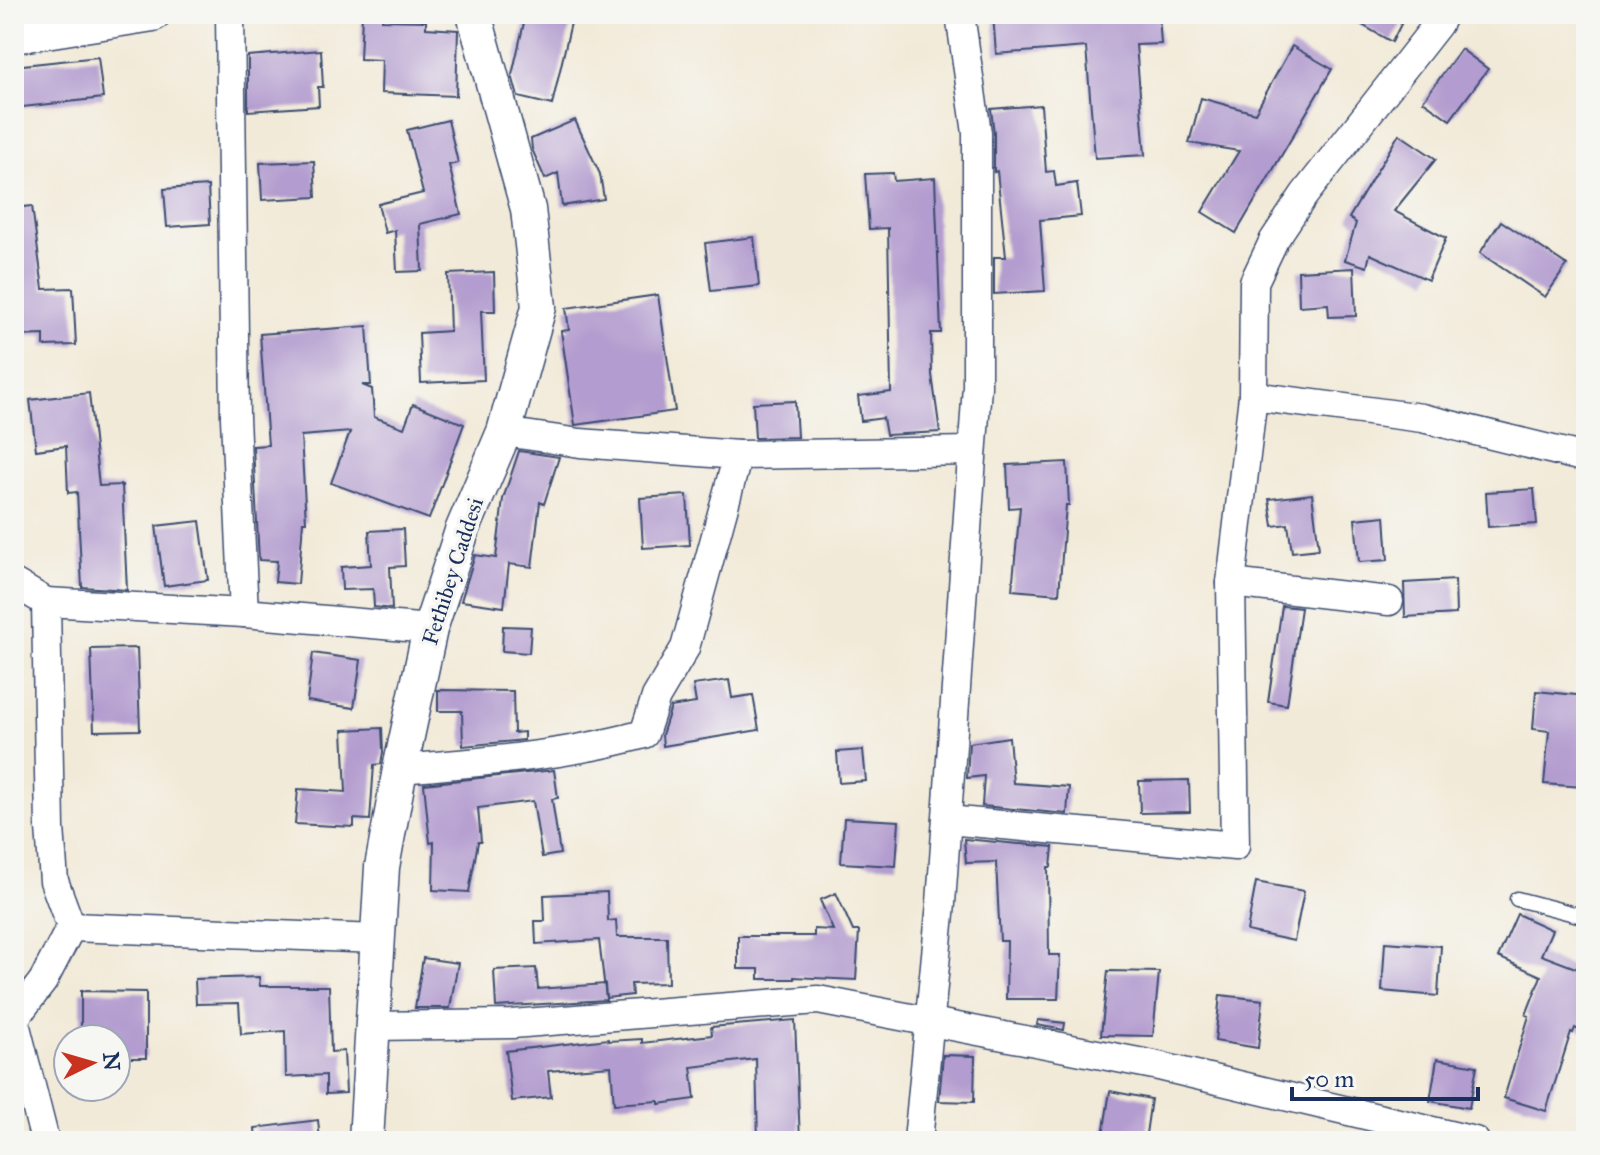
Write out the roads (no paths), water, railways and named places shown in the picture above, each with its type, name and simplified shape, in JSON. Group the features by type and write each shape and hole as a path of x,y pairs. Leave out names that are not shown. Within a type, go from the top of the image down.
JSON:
{"street":[{"path":"14,36 72,20 153,14"},
{"path":"230,14 235,418 244,613"},
{"name":"Fethibey Caddesi","path":"366,1141 382,867 400,769 430,629 462,531 504,432 539,307 528,209 474,14"},
{"path":"918,1141 947,820 977,386 977,133 960,14"},
{"path":"947,820 1235,846 1231,583 1253,396 1254,282 1274,240 1304,195 1443,14"},
{"path":"1253,396 1422,418 1586,458"},
{"path":"504,432 580,443 738,455 972,451"},
{"path":"400,769 539,757 601,746 644,734 656,697 685,648 738,455"},
{"path":"14,583 46,602 244,613 430,629"},
{"path":"1231,583 1389,601"},
{"path":"45,1141 14,1019 43,981 71,927 54,881 50,828 46,602"},
{"path":"71,927 378,939"},
{"path":"373,1026 512,1024 818,1000 1154,1065 1475,1141"}],"lane":[{"path":"1517,899 1586,917"}]}
